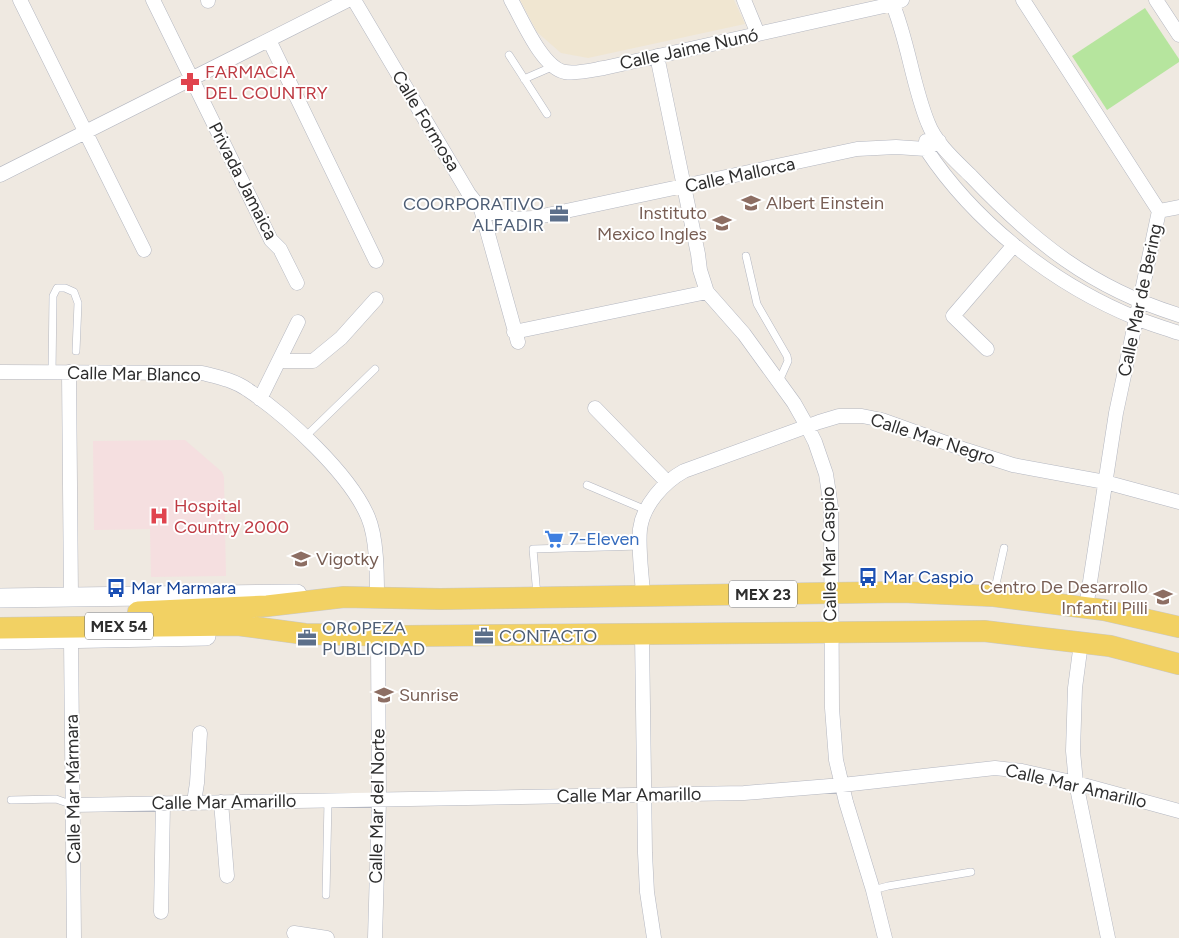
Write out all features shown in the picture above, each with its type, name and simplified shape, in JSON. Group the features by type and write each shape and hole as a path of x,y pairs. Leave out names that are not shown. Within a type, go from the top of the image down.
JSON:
{"main road":[{"name":"MEX 23","path":"0,598 302,594 440,599 537,596 902,592 994,596 1104,610 1179,627"},
{"name":"MEX 54","path":"0,628 234,616 267,606 344,597"},
{"name":"MEX 54","path":"0,615 234,616 305,634"},
{"name":"MEX 23","path":"305,634 406,636 984,631 1110,646 1179,664"},
{"name":"MEX 23","path":"0,640 239,635 333,642 378,643 396,642 406,636"}],"street":[{"path":"20,0 144,250"},
{"name":"Privada Jamaica","path":"153,0 271,240 280,250 297,283"},
{"path":"0,175 348,0"},
{"name":"Calle Formosa","path":"354,0 469,194 481,209 516,337 707,292"},
{"path":"511,0 538,48 548,62 554,66"},
{"path":"744,0 758,34"},
{"name":"Calle Mar de Bering","path":"1023,0 1159,211 1116,413 1086,608"},
{"path":"1156,0 1179,35"},
{"path":"895,1 929,125 939,141 958,163 1022,227 1064,260 1107,287 1140,302 1179,316"},
{"name":"Calle Jaime Nunó","path":"554,66 564,72 584,71 758,34 895,1"},
{"path":"269,40 376,262"},
{"name":"Calle Mar Caspio","path":"657,56 685,187 700,270 707,292 739,328 794,403 815,442 826,474 831,507 832,708 836,760 885,938"},
{"path":"929,125 926,149 938,167 956,189 1014,244 1058,276 1090,296 1136,318 1179,333"},
{"path":"926,149 939,141"},
{"name":"Calle Mallorca","path":"481,209 512,219 533,218 857,150 896,147 926,149"},
{"path":"1159,211 1179,207"},
{"path":"987,349 953,316 1014,244"},
{"path":"279,361 313,361 341,338 376,299"},
{"path":"260,399 298,322"},
{"name":"Calle Mar Blanco","path":"0,372 202,373 226,378 248,389 298,429 346,480 369,518 376,555 377,597"},
{"path":"69,372 71,597"},
{"path":"595,408 667,482"},
{"name":"Calle Mar Negro","path":"643,595 640,527 646,510 667,482 684,471 839,416 862,416 882,420 1013,465 1105,482 1179,502"},
{"path":"642,634 647,892 654,938"},
{"name":"Calle Mar Mármara","path":"71,639 74,938"},
{"name":"Calle Mar del Norte","path":"375,938 379,801 378,643"},
{"path":"1081,643 1075,688 1073,751 1076,783 1108,938"},
{"path":"194,802 200,733"},
{"name":"Calle Mar Amarillo","path":"73,805 744,793 995,768 1022,771 1076,783 1179,811"},
{"path":"221,802 227,876"},
{"path":"161,912 163,803"},
{"path":"294,933 327,938"}],"lane":[{"path":"509,55 547,114"},
{"path":"524,79 554,66"},
{"path":"746,256 757,304 787,356 788,361 779,381"},
{"path":"52,372 53,296 57,288 66,288 74,292 78,304 76,351"},
{"path":"305,437 374,369"},
{"path":"587,485 646,510"},
{"path":"537,596 533,549 640,546"},
{"path":"994,596 1004,548"},
{"path":"11,800 56,799 73,805"},
{"path":"326,895 328,801"},
{"path":"872,890 971,872"}],"shaded area":[{"path":"520,0 734,0 745,24 588,58 561,53 537,32"},
{"name":"Hospital Country 2000","path":"185,440 222,472 224,477 226,576 151,577 150,529 94,530 93,441"}],"green space":[{"path":"1145,8 1179,59 1179,62 1107,110 1072,56"}],"place":[{"name":"FARMACIA DEL COUNTRY","path":"190,82"},
{"name":"Albert Einstein","path":"751,203"},
{"name":"COORPORATIVO ALFADIR","path":"559,214"},
{"name":"Instituto Mexico Ingles","path":"722,223"},
{"name":"Hospital Country 2000","path":"159,516"},
{"name":"7-Eleven","path":"554,539"},
{"name":"Vigotky","path":"301,559"},
{"name":"Mar Caspio","path":"868,577"},
{"name":"Mar Marmara","path":"116,588"},
{"name":"Centro De Desarrollo Infantil Pilli","path":"1163,597"},
{"name":"CONTACTO","path":"484,636"},
{"name":"OROPEZA PUBLICIDAD","path":"307,638"},
{"name":"Sunrise","path":"384,695"}]}
